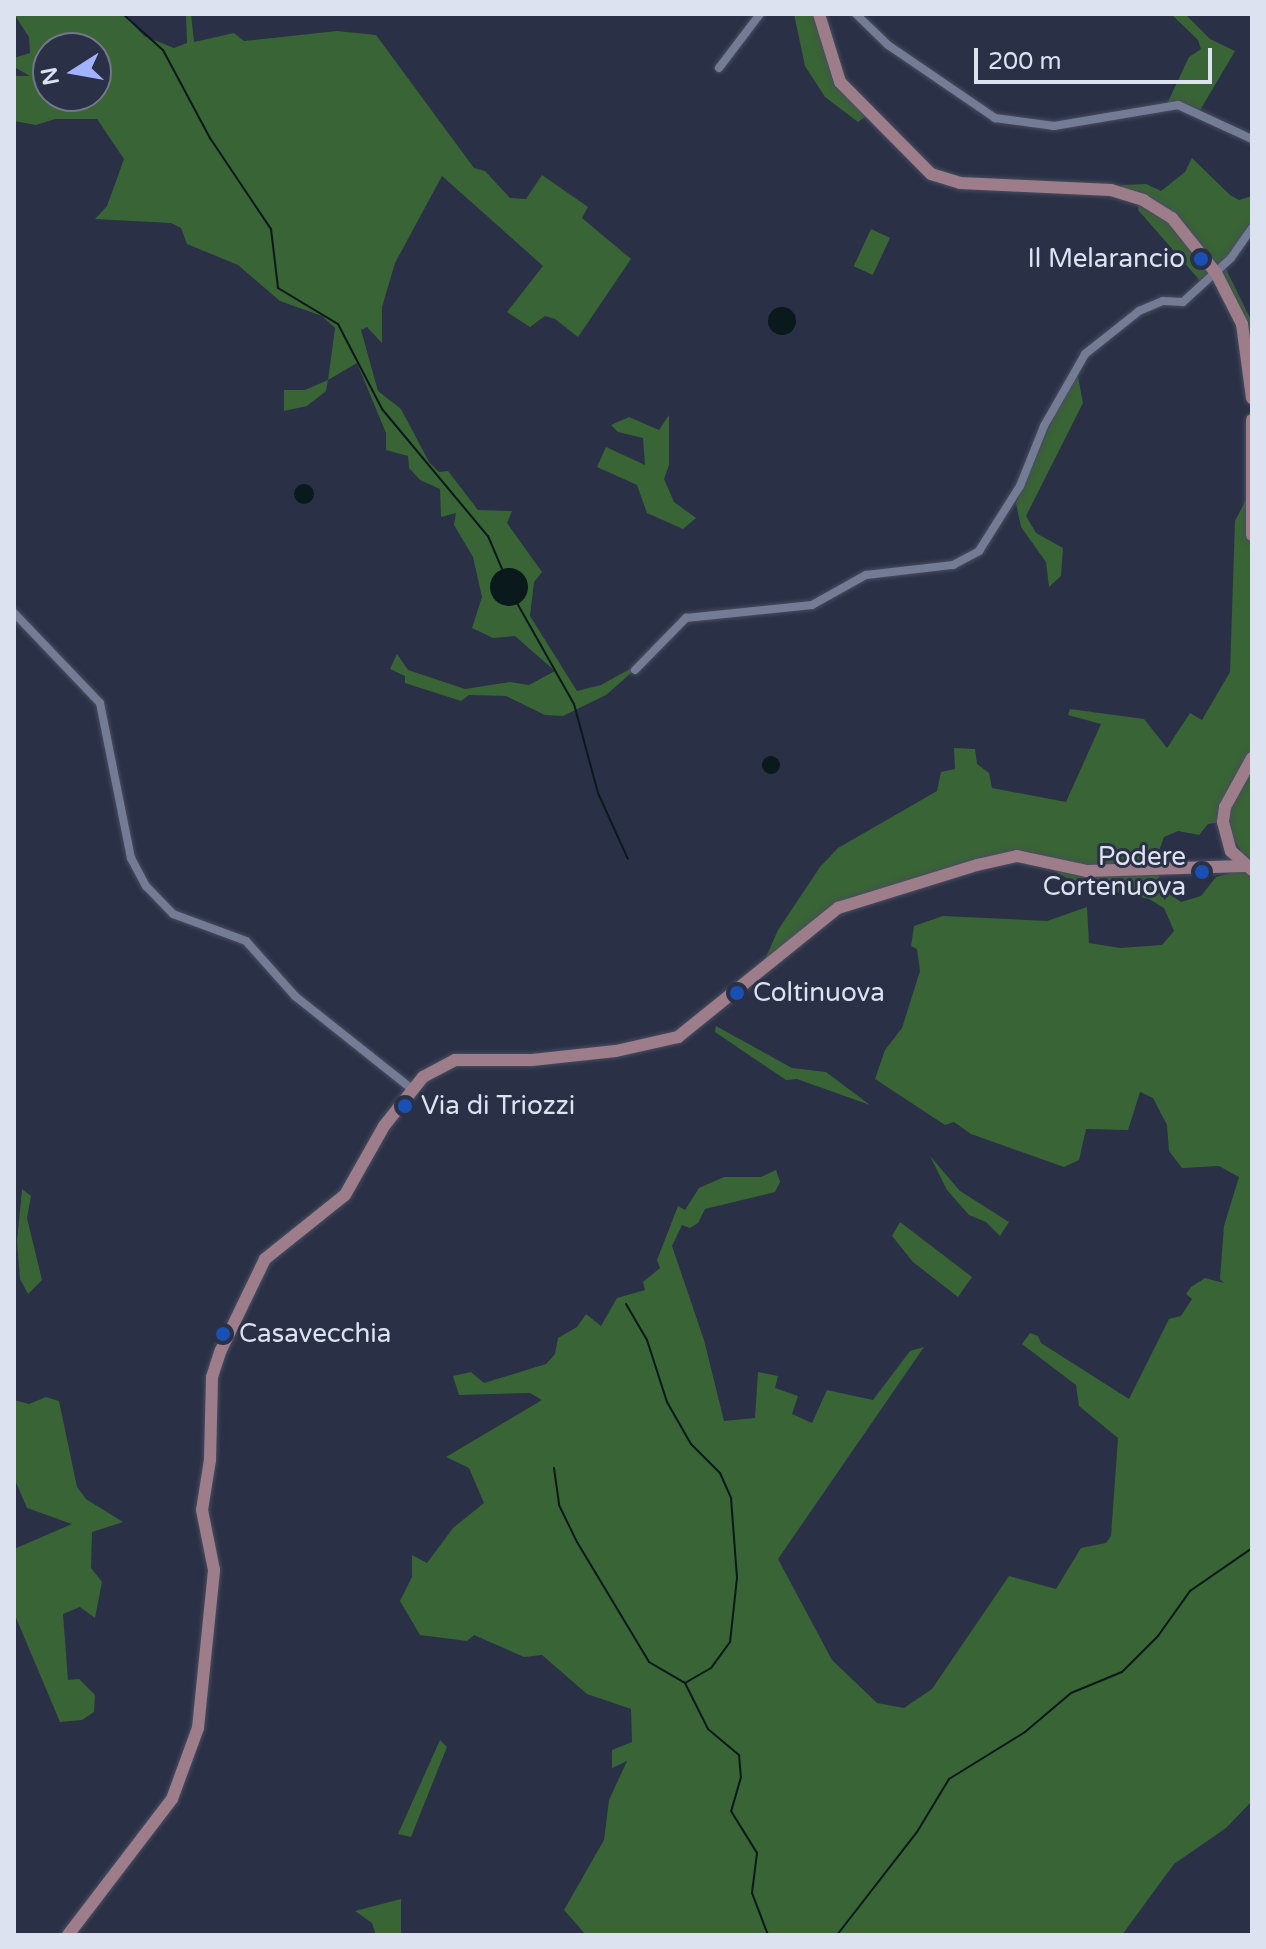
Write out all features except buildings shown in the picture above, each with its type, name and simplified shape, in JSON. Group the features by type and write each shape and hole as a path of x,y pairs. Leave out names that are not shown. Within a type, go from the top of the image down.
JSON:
{"street":[{"path":"719,68 760,14"},
{"path":"819,14 830,62 840,82 931,174 960,183 1085,186 1128,194 1172,218 1216,273 1242,324 1252,398"},
{"path":"856,14 888,45 995,118 1054,126 1178,105 1252,139"},
{"path":"635,670 686,618 776,604 812,605 866,575 953,565 988,541 1002,509 1020,486 1044,426 1085,354 1128,317 1163,301 1183,302 1216,273 1252,228"},
{"path":"1252,420 1252,535"},
{"path":"14,613 100,703 131,858 146,886 173,914 246,941 295,996 412,1089"},
{"path":"1204,868 1218,861 1227,840 1225,807 1252,758"},
{"path":"1227,840 1248,868"},
{"path":"68,1935 172,1799 198,1728 214,1570 202,1510 210,1460 212,1377 221,1350 265,1259 345,1195 384,1126 412,1089 435,1068 455,1060 532,1060 616,1051 678,1037 838,908 977,865 1017,856 1087,871 1248,868"}],"green space":[{"path":"14,14 123,14 144,36 174,48 187,43 186,14 191,14 194,42 234,33 244,41 337,31 376,35 474,168 485,171 510,198 526,199 542,175 588,207 582,218 631,259 578,337 555,319 545,316 530,327 507,312 543,266 442,176 395,263 382,307 382,343 367,327 361,330 378,391 401,409 429,462 439,472 448,471 478,510 512,511 507,523 542,572 534,582 530,616 577,691 601,685 646,660 606,695 563,716 545,715 506,696 469,695 461,701 405,683 405,676 390,669 397,654 408,670 465,689 510,682 529,685 555,671 515,636 493,638 472,628 482,597 473,557 454,525 456,513 441,517 440,489 420,480 409,468 408,456 386,450 386,433 357,363 328,380 335,328 322,316 280,301 238,265 187,244 181,228 171,223 95,219 107,206 124,159 97,119 55,119 36,125 14,121 14,76 30,76 14,67 14,58 30,53 29,37"},
{"path":"794,14 819,14 830,62 868,115 858,122 825,97 805,66"},
{"path":"1171,14 1185,14 1210,39 1235,51 1199,112 1178,101 1167,104 1189,57 1201,49 1198,40"},
{"path":"1192,158 1230,195 1239,200 1252,196 1252,228 1224,265 1252,322 1252,398 1242,324 1216,273 1203,284 1138,210 1139,198 1120,192 1122,185 1146,184 1161,191 1185,172"},
{"path":"871,229 890,238 873,275 854,266"},
{"path":"1076,366 1083,403 1026,516 1036,533 1063,548 1061,576 1049,587 1046,562 1021,527 1016,503"},
{"path":"328,380 326,391 307,406 284,411 284,390 305,390"},
{"path":"669,415 669,465 664,479 674,502 696,518 683,529 647,513 637,485 597,467 606,447 645,465 643,438 618,432 611,425 629,417 659,430"},
{"path":"1252,488 1252,1801 1226,1828 1174,1864 1122,1935 586,1935 564,1910 604,1840 609,1800 627,1761 612,1768 612,1750 632,1742 631,1709 587,1694 542,1655 524,1657 474,1635 467,1641 420,1635 400,1601 412,1577 412,1555 427,1563 453,1528 484,1503 469,1468 446,1457 542,1400 530,1393 459,1395 453,1376 471,1372 484,1383 546,1364 555,1354 558,1338 577,1327 586,1314 601,1326 617,1298 645,1290 643,1282 660,1268 657,1260 678,1206 685,1210 699,1188 724,1177 761,1177 776,1170 780,1182 775,1192 705,1209 698,1223 690,1228 682,1225 672,1246 704,1340 724,1421 755,1418 758,1372 778,1376 775,1388 798,1396 792,1414 812,1423 827,1390 873,1400 910,1351 924,1347 778,1559 832,1660 877,1703 904,1708 932,1689 1009,1576 1056,1589 1081,1548 1106,1543 1111,1536 1118,1438 1079,1406 1076,1385 1022,1344 1030,1333 1038,1336 1041,1343 1129,1399 1169,1319 1181,1316 1192,1299 1186,1294 1191,1287 1205,1278 1224,1283 1220,1279 1224,1226 1239,1177 1219,1166 1182,1168 1169,1151 1167,1125 1153,1098 1140,1092 1128,1130 1086,1129 1079,1160 1064,1167 971,1134 954,1122 945,1125 875,1079 885,1050 902,1028 920,971 917,949 911,946 914,926 943,916 1047,921 1087,907 1089,943 1120,948 1162,945 1174,931 1164,908 1149,899 1075,883 1031,857 858,901 763,964 778,930 820,867 838,848 937,791 941,772 955,769 954,748 975,749 977,764 989,773 992,788 1066,802 1101,724 1068,715 1070,709 1144,719 1167,748 1190,713 1202,720 1230,672 1235,521","holes":["1223,822 1249,864 1246,869 1216,877 1201,896 1181,902 1161,888 1156,859 1164,837 1178,831 1199,835 1208,824"]},
{"path":"716,1026 792,1068 826,1072 870,1105 797,1079 786,1080 715,1032"},
{"path":"930,1156 960,1191 1009,1222 1000,1236 986,1222 969,1215 947,1190"},
{"path":"22,1189 31,1196 27,1218 42,1280 28,1294 20,1279 17,1242"},
{"path":"900,1222 972,1277 958,1297 913,1262 892,1236"},
{"path":"46,1397 59,1401 77,1487 86,1499 123,1522 92,1532 91,1568 102,1582 95,1618 80,1607 63,1614 68,1680 79,1679 95,1695 94,1712 82,1720 60,1722 14,1613 14,1549 72,1524 27,1508 14,1478 14,1400 29,1404"},
{"path":"440,1740 447,1747 411,1837 398,1834"},
{"path":"401,1899 401,1935 376,1935 372,1923 355,1911"}],"shaded area":[{"path":"782,307 792,311 796,321 792,331 782,335 772,331 768,321 772,311"},
{"path":"304,484 311,487 314,494 311,501 304,504 297,501 294,494 297,487"},
{"path":"509,568 522,574 528,587 522,600 509,606 496,600 490,587 496,574"},
{"path":"767,756 775,756 780,765 778,772 767,774 762,769 762,761"}],"waterway":[{"path":"123,14 163,50 210,138 271,229 278,288 338,324 382,409 488,536 503,571"},
{"path":"517,603 574,704 598,793 628,859"},
{"path":"626,1304 647,1340 667,1402 691,1444 720,1473 731,1498 737,1578 730,1642 711,1668 685,1683"},
{"path":"554,1468 559,1505 577,1542 649,1662 685,1683 708,1729 739,1755 741,1777 731,1811 757,1853 752,1893 768,1935"},
{"path":"837,1935 917,1832 949,1779 1025,1732 1071,1693 1122,1672 1158,1636 1190,1591 1252,1548"}],"place":[{"name":"Il Melarancio","path":"1201,259"},
{"name":"Podere Cortenuova","path":"1202,872"},
{"name":"Coltinuova","path":"737,993"},
{"name":"Via di Triozzi","path":"405,1106"},
{"name":"Casavecchia","path":"223,1334"}]}
